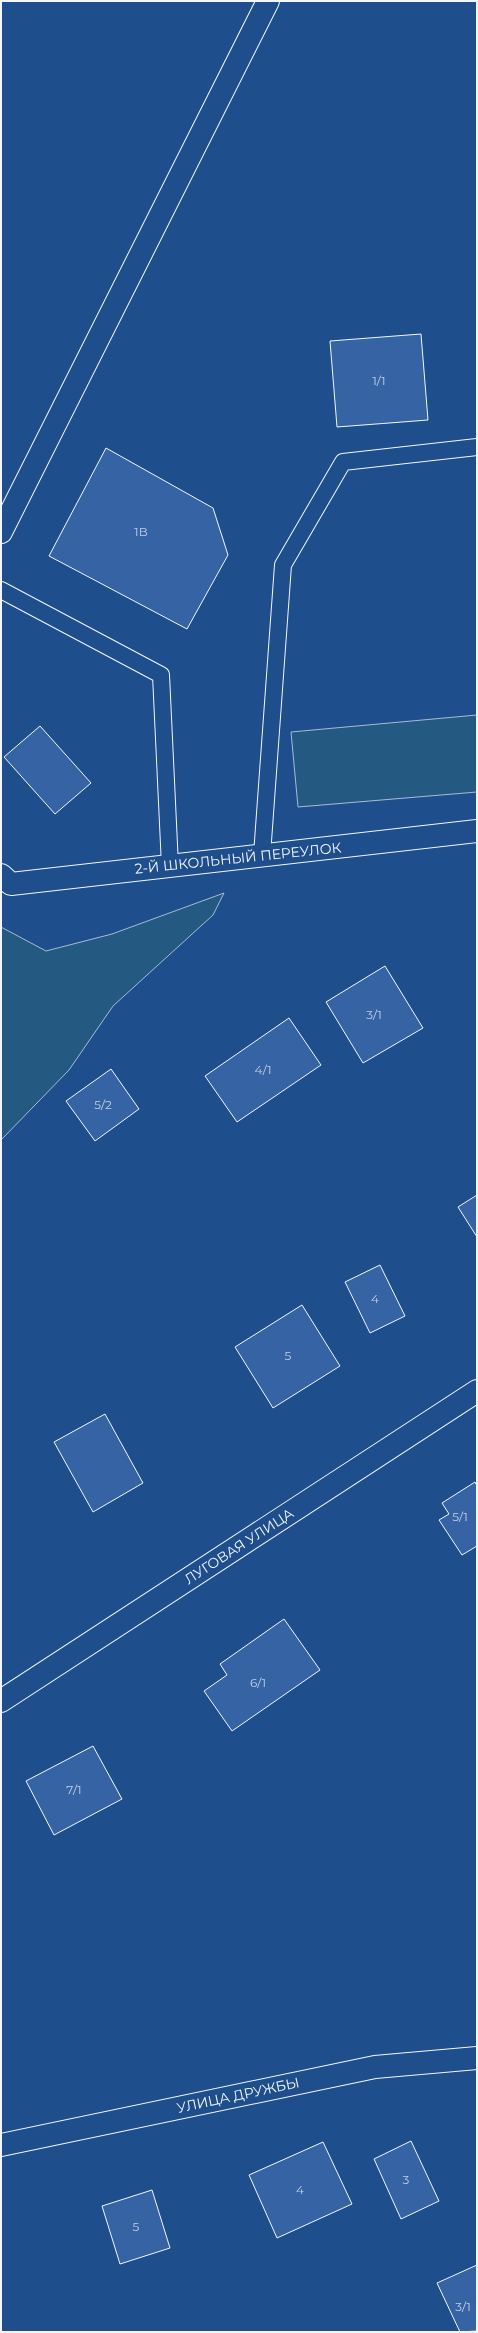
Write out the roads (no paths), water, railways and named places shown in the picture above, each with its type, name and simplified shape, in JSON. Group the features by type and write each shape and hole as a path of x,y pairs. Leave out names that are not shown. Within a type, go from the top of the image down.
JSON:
{"street":[{"path":"1,532 268,1"},
{"name":"2-Й ШКОЛЬНЫЙ ПЕРЕУЛОК","path":"1,876 11,884 477,831"},
{"name":"ЛУГОВАЯ УЛИЦА","path":"1,1701 477,1391"},
{"name":"УЛИЦА ДРУЖБЫ","path":"1,2144 375,2067 477,2058"}],"lane":[{"path":"262,855 283,565 343,462 477,447"},
{"path":"1,590 161,675 170,866"}]}
